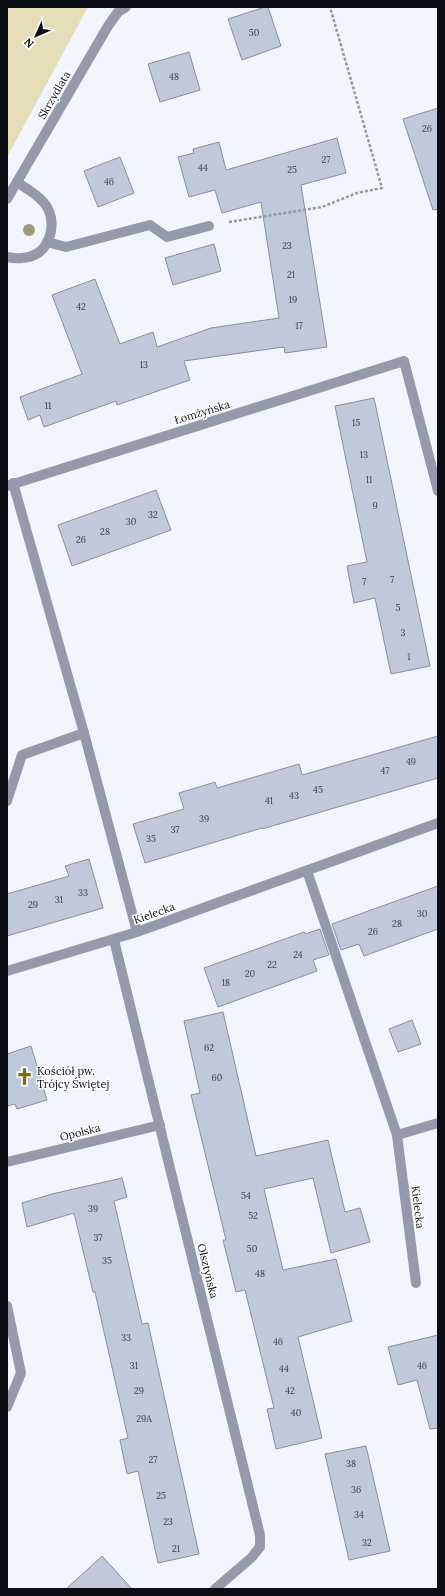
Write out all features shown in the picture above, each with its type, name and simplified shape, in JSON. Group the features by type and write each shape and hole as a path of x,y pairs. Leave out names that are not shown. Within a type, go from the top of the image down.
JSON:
{"street":[{"name":"Skrzydlata","path":"7,199 108,26 118,12 126,7"},
{"path":"7,257 26,257 37,254 47,242 53,225 50,211 45,204 17,182"},
{"path":"47,242 66,247 150,225 167,237 209,226"},
{"name":"Łomżyńska","path":"10,485 404,362 438,491"},
{"path":"10,485 84,733 138,932"},
{"path":"7,802 22,755 84,733"},
{"name":"Kielecka","path":"7,971 138,932 438,823"},
{"name":"Kielecka","path":"307,870 397,1135 416,1283"},
{"name":"Olsztyńska","path":"114,940 260,1535 260,1548 251,1558 215,1589"},
{"path":"397,1135 438,1123"},
{"name":"Opolska","path":"7,1162 160,1125"},
{"path":"7,1306 21,1373 7,1407"}],"path":[{"path":"209,226 322,206 357,193 382,188 330,7"}],"shaded area":[{"path":"7,7 88,7 7,157"}],"building":[{"path":"268,7 281,46 242,60 228,19"},
{"path":"189,52 200,90 160,102 148,64"},
{"path":"438,108 438,209 433,210 403,119"},
{"path":"337,138 346,173 301,185 327,347 285,353 284,347 184,361 190,380 117,405 116,401 44,427 40,415 28,420 20,397 82,374 52,295 95,279 120,344 153,332 157,347 211,328 279,318 261,202 222,213 215,190 189,197 178,157 194,153 193,149 219,142 226,170"},
{"path":"120,157 134,193 98,207 84,171"},
{"path":"214,244 221,271 173,285 165,258"},
{"path":"374,398 430,666 391,674 375,598 354,603 347,566 367,562 335,406"},
{"path":"156,490 171,530 72,566 58,525"},
{"path":"438,736 438,778 145,863 133,824 184,809 179,793 215,782 217,788 299,764 302,775"},
{"path":"89,859 103,908 7,936 7,894 69,876 65,866"},
{"path":"438,886 438,929 364,956 359,944 341,950 332,924"},
{"path":"320,929 329,955 313,960 317,971 218,1007 204,968 304,932 305,934"},
{"path":"223,1012 256,1156 328,1140 345,1212 360,1208 370,1242 331,1253 313,1178 264,1189 283,1270 336,1259 352,1321 298,1337 322,1438 276,1449 267,1409 274,1408 245,1290 236,1292 223,1240 226,1240 191,1095 200,1093 184,1021"},
{"path":"412,1020 421,1044 398,1052 389,1029"},
{"name":"Kościół pw. Trójcy Świętej","path":"31,1046 47,1100 17,1109 15,1104 7,1106 7,1054"},
{"path":"122,1178 127,1197 114,1201 142,1324 148,1323 199,1554 158,1563 138,1471 127,1474 120,1440 128,1438 95,1292 93,1292 74,1213 27,1227 22,1203 52,1194"},
{"path":"438,1335 438,1428 430,1429 417,1380 398,1385 388,1347"},
{"path":"366,1446 390,1551 349,1560 325,1454"},
{"path":"102,1556 132,1589 66,1589"}],"place":[{"name":"Kościół pw. Trójcy Świętej","path":"24,1077"}]}
